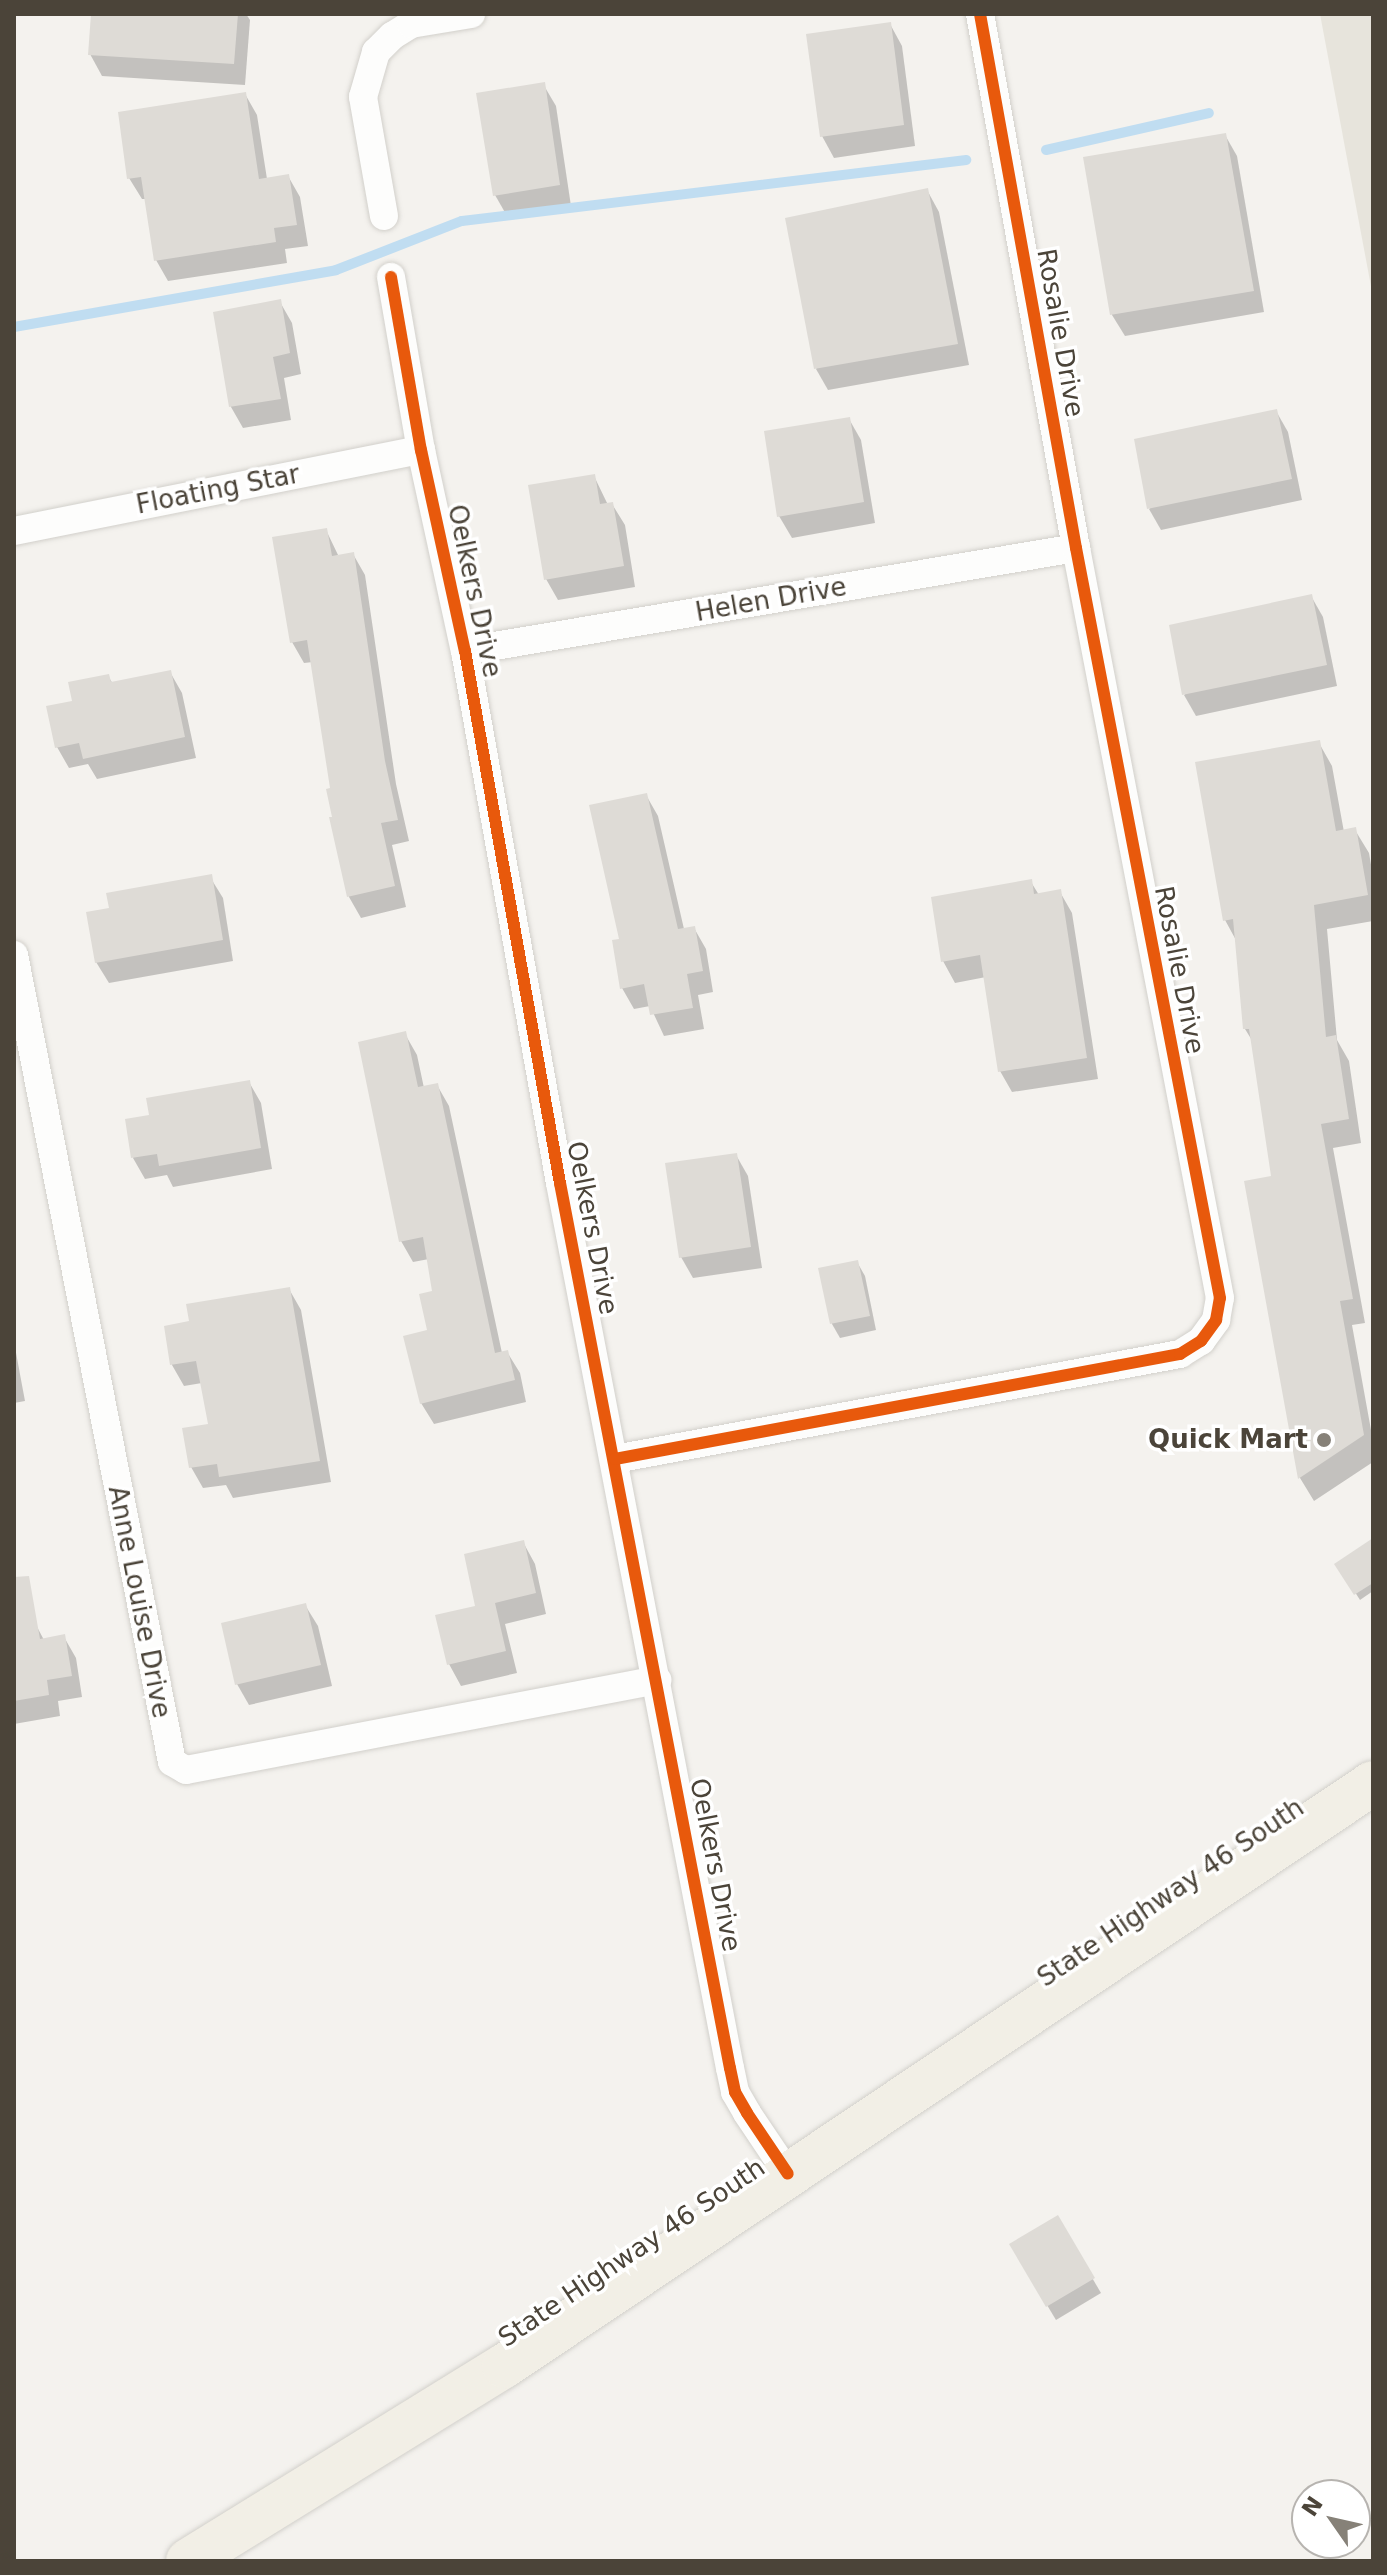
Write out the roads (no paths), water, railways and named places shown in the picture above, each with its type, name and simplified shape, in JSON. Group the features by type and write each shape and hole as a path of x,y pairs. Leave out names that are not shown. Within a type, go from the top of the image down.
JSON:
{"main road":[{"name":"State Highway 46 South","path":"188,2561 504,2366 1373,1783"}],"street":[{"path":"384,216 363,97 376,52 392,36 411,24 471,14"},
{"name":"Rosalie Drive","path":"615,1459 1180,1354 1201,1341 1216,1320 1220,1298 1076,548 980,14"},
{"name":"Oelkers Drive","path":"391,277 421,450 465,651 560,1183 735,2092 788,2174"},
{"name":"Floating Star","path":"14,531 421,450"},
{"name":"Helen Drive","path":"465,651 1076,548"},
{"name":"Anne Louise Drive","path":"14,955 172,1762 186,1770 657,1680"}],"waterway":[{"path":"1046,150 1209,113"},
{"path":"14,327 336,270 462,221 966,160"}],"place":[{"name":"Quick Mart","path":"1324,1440"}]}
